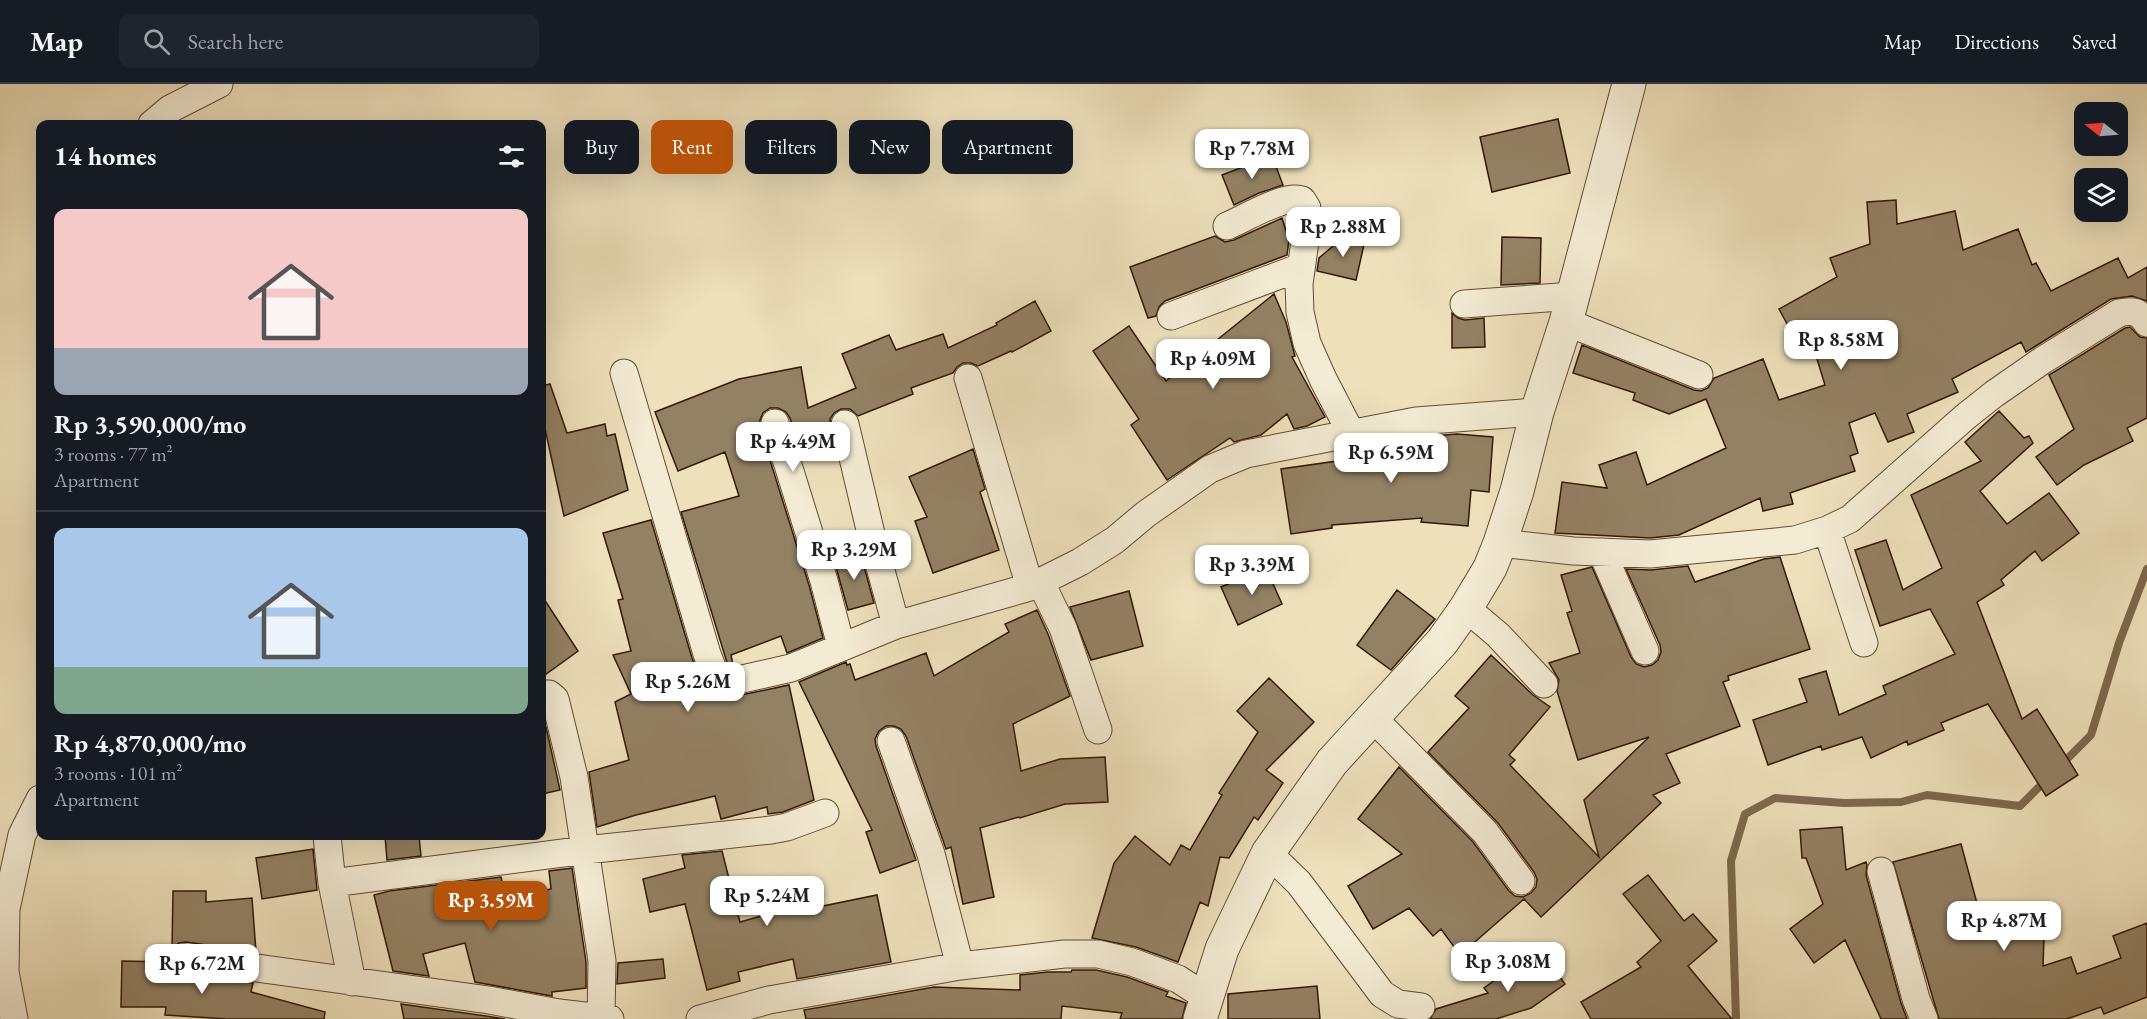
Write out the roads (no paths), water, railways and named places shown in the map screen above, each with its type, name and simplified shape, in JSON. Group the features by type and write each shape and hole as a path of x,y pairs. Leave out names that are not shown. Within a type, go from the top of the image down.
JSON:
{"street":[{"path":"157,120 170,109 219,84"},
{"path":"1203,1008 1222,950 1268,853 1332,762 1442,642 1490,568 1517,491 1537,412 1570,309 1625,96"},
{"path":"1227,226 1284,200 1295,198 1302,200 1307,208 1301,267 1300,312 1307,343 1351,433"},
{"path":"1171,316 1301,267"},
{"path":"1464,304 1570,309 1699,375"},
{"path":"1500,543 1573,551 1650,554 1795,540 1827,530 1850,519 1965,417 2043,360 2119,313 2132,310 2142,315 2147,323"},
{"path":"624,373 702,636 717,680 729,682 790,668 896,625 1035,585 1080,562 1115,540 1155,507 1210,469 1246,454 1416,421 1537,412"},
{"path":"968,378 1035,585 1062,628 1098,730"},
{"path":"775,423 824,581 841,646"},
{"path":"845,424 872,538 896,625"},
{"path":"1827,530 1864,643"},
{"path":"1602,552 1645,651"},
{"path":"1466,608 1498,636 1544,684"},
{"path":"184,958 605,1018 602,960 574,777 555,699 546,694"},
{"path":"1373,718 1485,832 1521,881"},
{"path":"891,741 931,854 960,966"},
{"path":"14,1019 5,972 6,909 22,835 36,807"},
{"path":"332,883 787,827 825,813"},
{"path":"327,840 332,883 352,982"},
{"path":"1268,853 1299,883 1382,994 1398,1004 1421,1007"},
{"path":"1881,871 1916,999 1924,1019"},
{"path":"700,1019 769,1000 960,966 1064,954 1098,954 1156,969 1178,980 1203,1008"}],"waterway":[{"path":"2061,765 2091,735 2119,643 2147,569"},
{"path":"1736,1019 1731,861 1745,814 1775,798 1844,803 1901,802 1927,795 2020,806 2048,778"}]}
